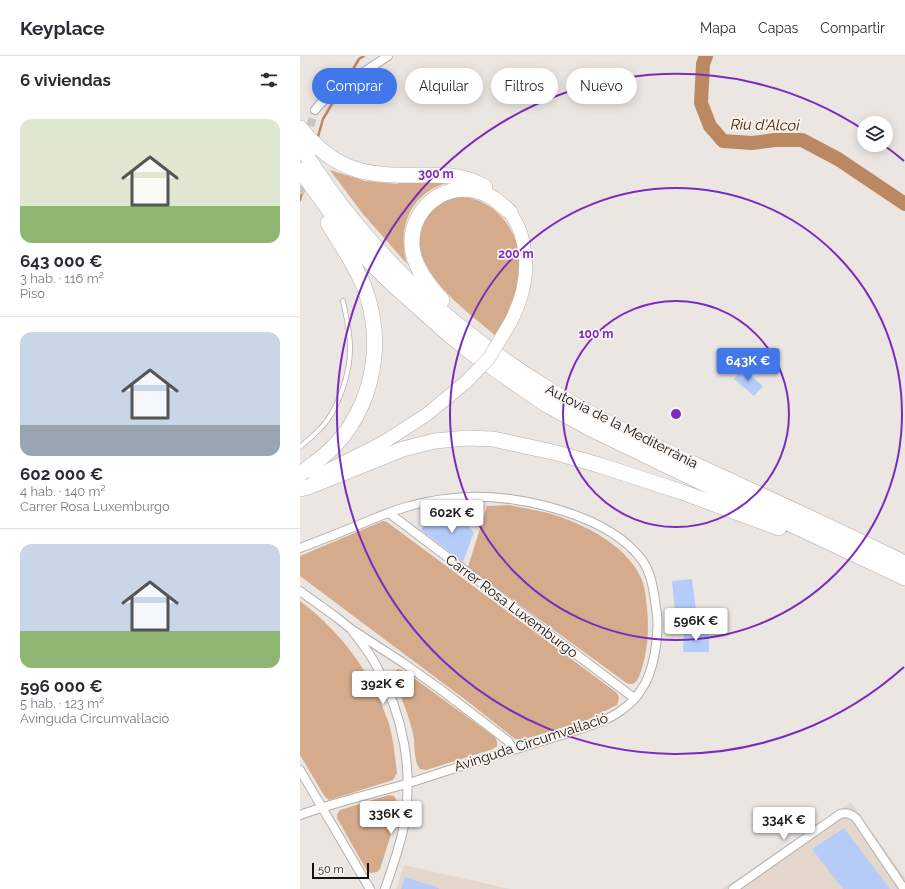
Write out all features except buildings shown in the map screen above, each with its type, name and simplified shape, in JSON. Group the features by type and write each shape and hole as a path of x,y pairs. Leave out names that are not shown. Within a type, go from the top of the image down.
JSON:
{"highway":[{"path":"300,128 321,152 349,168 387,176 450,175 463,178 478,183 494,192 504,201 510,212"},
{"name":"Autovia de la Mediterrània","path":"300,145 314,169 343,209 387,260 449,318 475,338 515,368 552,391 810,531"},
{"path":"300,474 332,449 345,434 359,412 367,392 374,353 371,311 358,272 314,201 303,175"},
{"name":"Autovia de la Mediterrània","path":"303,175 345,232 372,264 423,313 474,355 545,404 589,428 708,485 903,572"},
{"path":"475,338 466,324 429,286 413,255 411,244 413,232 424,208 442,194 454,190 466,189 477,191 491,197 510,212"},
{"path":"300,489 410,448 435,441 458,439 493,439 557,453 810,531 863,564 903,572"}],"main road":[{"path":"300,483 314,478 384,442 426,415 466,382 489,358 516,311 525,277 526,261 521,232 510,212"}],"street":[{"path":"315,110 332,93 388,56"},
{"name":"Avinguda Circumval·lació","path":"300,548 416,504 466,497 521,501 551,507 578,517 602,528 620,539 633,550 648,571 657,619 655,650 648,678 642,690 624,708 612,716 594,724 535,744 408,783 321,807 300,815"},
{"name":"Carrer Rosa Luxemburgo","path":"389,513 634,698"},
{"path":"300,591 336,617 351,630 397,658 440,689 508,741 512,750"},
{"path":"351,630 377,666 397,712 403,733 408,783 404,826 385,889"},
{"path":"300,770 370,889"},
{"path":"733,889 845,812 856,818 904,889"}],"lane":[{"path":"300,447 321,428 331,415 345,381 349,363 350,334 343,301"}],"shaded area":[{"path":"330,170 365,181 398,184 400,180 446,183 433,188 423,196 415,204 409,214 405,226 404,238 404,251 407,264 363,214"},
{"path":"462,197 482,202 498,213 505,220 515,237 520,254 521,261 516,298 496,336 469,314 440,286 429,270 421,253 419,237 428,214 440,203 450,199"},
{"path":"509,505 548,513 588,529 602,536 614,545 634,566 641,578 644,588 647,604 648,638 640,675 634,683 629,684 625,682 468,567 487,506"},
{"path":"383,521 387,522 617,693 619,698 617,705 587,720 522,740 515,739 471,704 300,576 300,556"},
{"path":"300,601 326,623 349,649 368,677 376,692 389,723 397,773 393,780 329,800 325,797 300,755"},
{"path":"398,669 404,671 495,737 497,746 493,749 426,770 420,769 416,759 414,739 410,723 393,677 394,672"},
{"path":"389,795 394,796 396,799 393,828 380,869 377,872 371,873 367,871 337,818 337,814 340,810"},
{"path":"851,802 905,878 905,889 722,889"},
{"path":"404,865 510,889 396,889"}],"waterway":[{"path":"354,68 359,59 364,56"},
{"name":"Riu d'Alcoi","path":"706,56 703,64 701,103 710,126 723,141 752,143 775,140 802,140 838,159 905,204"},
{"path":"317,140 323,119 332,104"},
{"path":"300,200 304,185"}],"tunnel":[{"path":"309,138 310,127 315,110"},
{"path":"300,194 306,176"}]}
